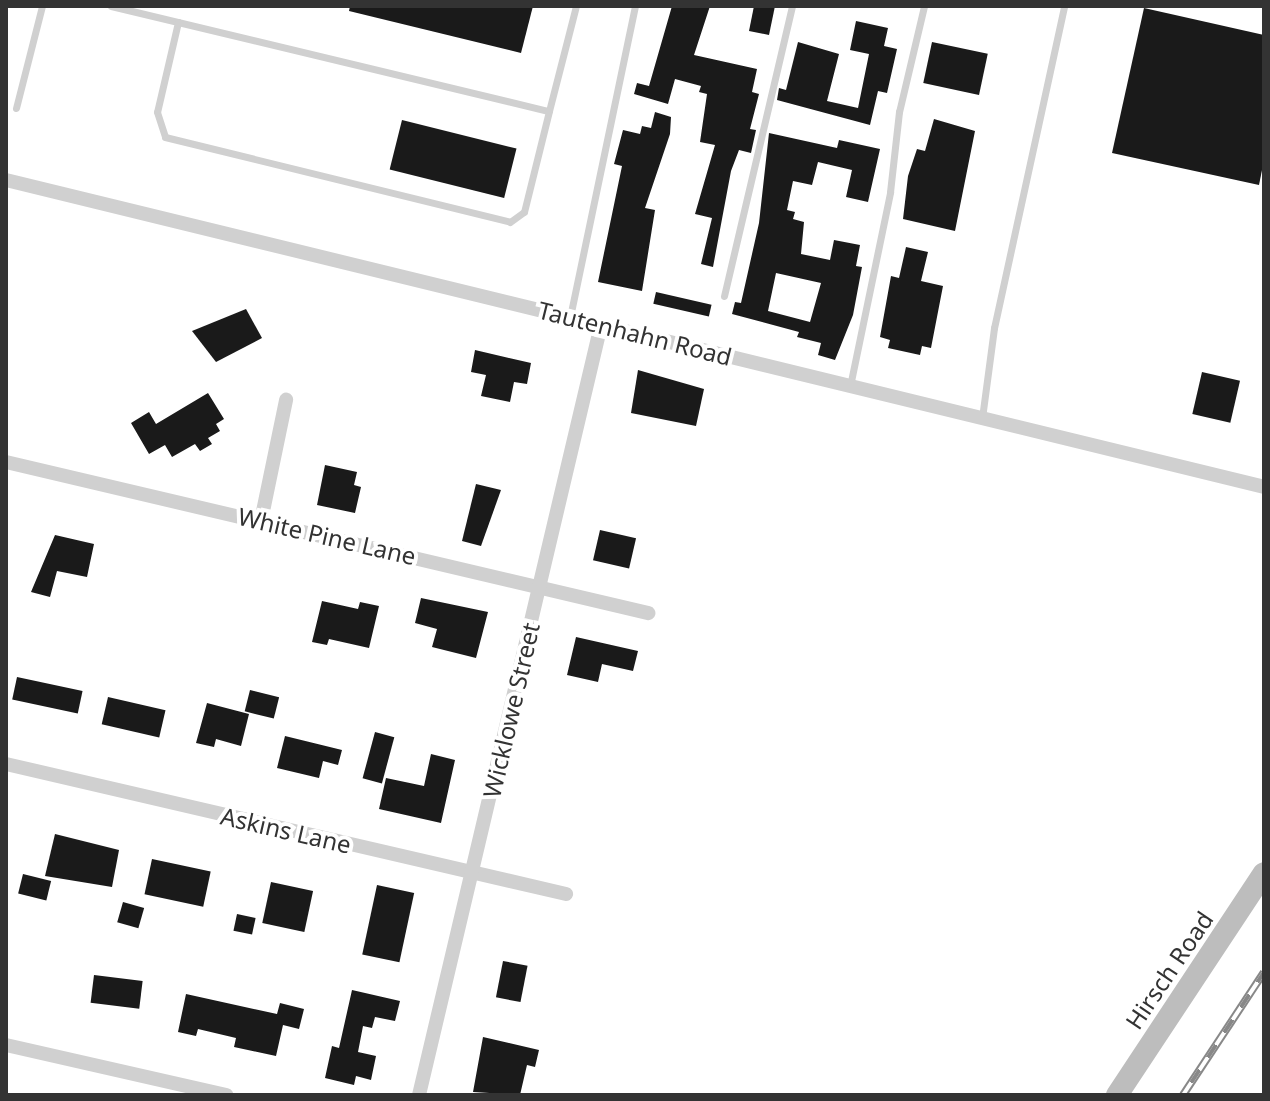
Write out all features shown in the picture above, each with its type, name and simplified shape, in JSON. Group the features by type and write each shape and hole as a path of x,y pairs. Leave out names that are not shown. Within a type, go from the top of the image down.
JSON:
{"main road":[{"name":"Hirsch Road","path":"1117,1095 1264,873"}],"street":[{"name":"Tautenhahn Road","path":"6,180 1263,484"},
{"name":"Wicklowe Street","path":"419,1095 601,325"},
{"path":"261,521 286,400"},
{"name":"White Pine Lane","path":"6,462 648,613"},
{"name":"Askins Lane","path":"6,764 566,894"},
{"path":"6,1045 226,1095"}],"lane":[{"path":"16,108 42,6"},
{"path":"111,6 549,111"},
{"path":"178,22 157,112 159,132 186,144 515,221 524,212 576,6"},
{"path":"570,317 635,6"},
{"path":"724,296 792,6"},
{"path":"850,386 890,192 899,112 924,6"},
{"path":"982,418 994,328 1064,6"}],"building":[{"path":"350,6 533,6 521,53 349,11"},
{"path":"672,6 710,6 694,55 757,69 752,92 759,94 750,129 756,130 751,153 739,150 731,171 713,267 701,264 712,218 695,214 715,145 700,142 707,94 699,92 701,86 675,79 668,104 634,94 637,83 649,86"},
{"path":"754,6 775,6 769,35 749,31"},
{"path":"1144,8 1264,35 1264,160 1259,185 1112,153"},
{"path":"856,21 888,28 884,46 897,49 887,93 878,91 870,125 777,100 779,88 786,90 798,42 839,54 827,101 858,108 869,54 850,50"},
{"path":"932,42 988,54 979,95 923,83"},
{"path":"655,112 671,117 670,134 645,208 655,210 642,291 598,282 622,166 614,164 623,130 640,134 642,126 651,128"},
{"path":"934,119 975,131 955,231 903,219 908,176 917,149 925,151"},
{"path":"402,120 516,149 504,198 390,169"},
{"path":"769,133 837,148 839,140 880,149 868,202 846,197 852,170 818,162 812,185 793,181 787,210 795,212 793,219 804,222 801,254 830,260 834,240 860,245 856,266 862,267 853,315 835,360 818,355 821,343 797,337 799,332 732,314 735,302 741,303 759,223","holes":["776,273 821,283 810,322 768,311"]},
{"path":"906,247 928,252 921,281 943,286 931,348 922,346 920,355 888,348 890,340 880,337 891,276 899,278"},
{"path":"656,292 712,305 709,317 653,304"},
{"path":"246,309 262,338 216,362 192,331"},
{"path":"475,350 531,363 527,384 514,382 510,402 481,396 486,375 471,372"},
{"path":"638,370 704,389 696,426 631,413"},
{"path":"1202,372 1240,381 1230,423 1192,414"},
{"path":"208,393 224,419 216,424 220,431 208,438 212,444 200,451 195,444 172,457 165,445 149,454 131,423 149,412 156,424"},
{"path":"325,465 357,472 354,485 361,487 355,513 317,505"},
{"path":"476,484 501,490 481,546 462,541"},
{"path":"600,530 636,538 629,569 593,560"},
{"path":"55,535 94,544 87,577 57,571 50,597 31,592"},
{"path":"421,598 488,612 476,658 432,647 437,629 415,623"},
{"path":"322,601 358,609 360,602 379,606 369,648 329,639 327,645 312,642"},
{"path":"576,637 638,651 633,671 602,664 598,682 567,675"},
{"path":"17,677 83,691 78,713 12,699"},
{"path":"250,690 279,697 274,719 245,711"},
{"path":"108,697 165,710 159,738 102,724"},
{"path":"207,703 249,714 241,746 216,739 214,747 196,743"},
{"path":"375,732 394,737 382,784 363,778"},
{"path":"285,736 342,750 338,765 323,761 319,778 277,768"},
{"path":"431,754 455,760 441,823 379,809 386,778 424,786"},
{"path":"55,834 119,850 112,887 45,876"},
{"path":"152,859 211,871 203,907 145,894"},
{"path":"23,874 51,881 46,900 18,893"},
{"path":"271,882 313,891 304,932 262,923"},
{"path":"377,885 414,893 399,962 362,954"},
{"path":"123,902 144,908 138,928 117,922"},
{"path":"237,914 256,918 252,935 233,931"},
{"path":"503,961 528,966 520,1002 496,997"},
{"path":"94,975 143,981 139,1009 91,1003"},
{"path":"352,990 400,1001 395,1021 375,1017 372,1028 363,1026 358,1052 376,1056 371,1080 356,1076 354,1085 325,1078 332,1046 339,1048"},
{"path":"186,994 277,1014 280,1003 304,1009 299,1029 283,1025 276,1056 234,1047 236,1038 198,1029 196,1036 178,1032"},
{"path":"483,1037 539,1050 535,1067 527,1065 520,1095 473,1092"}],"railway":[{"path":"1183,1095 1264,972"}]}
